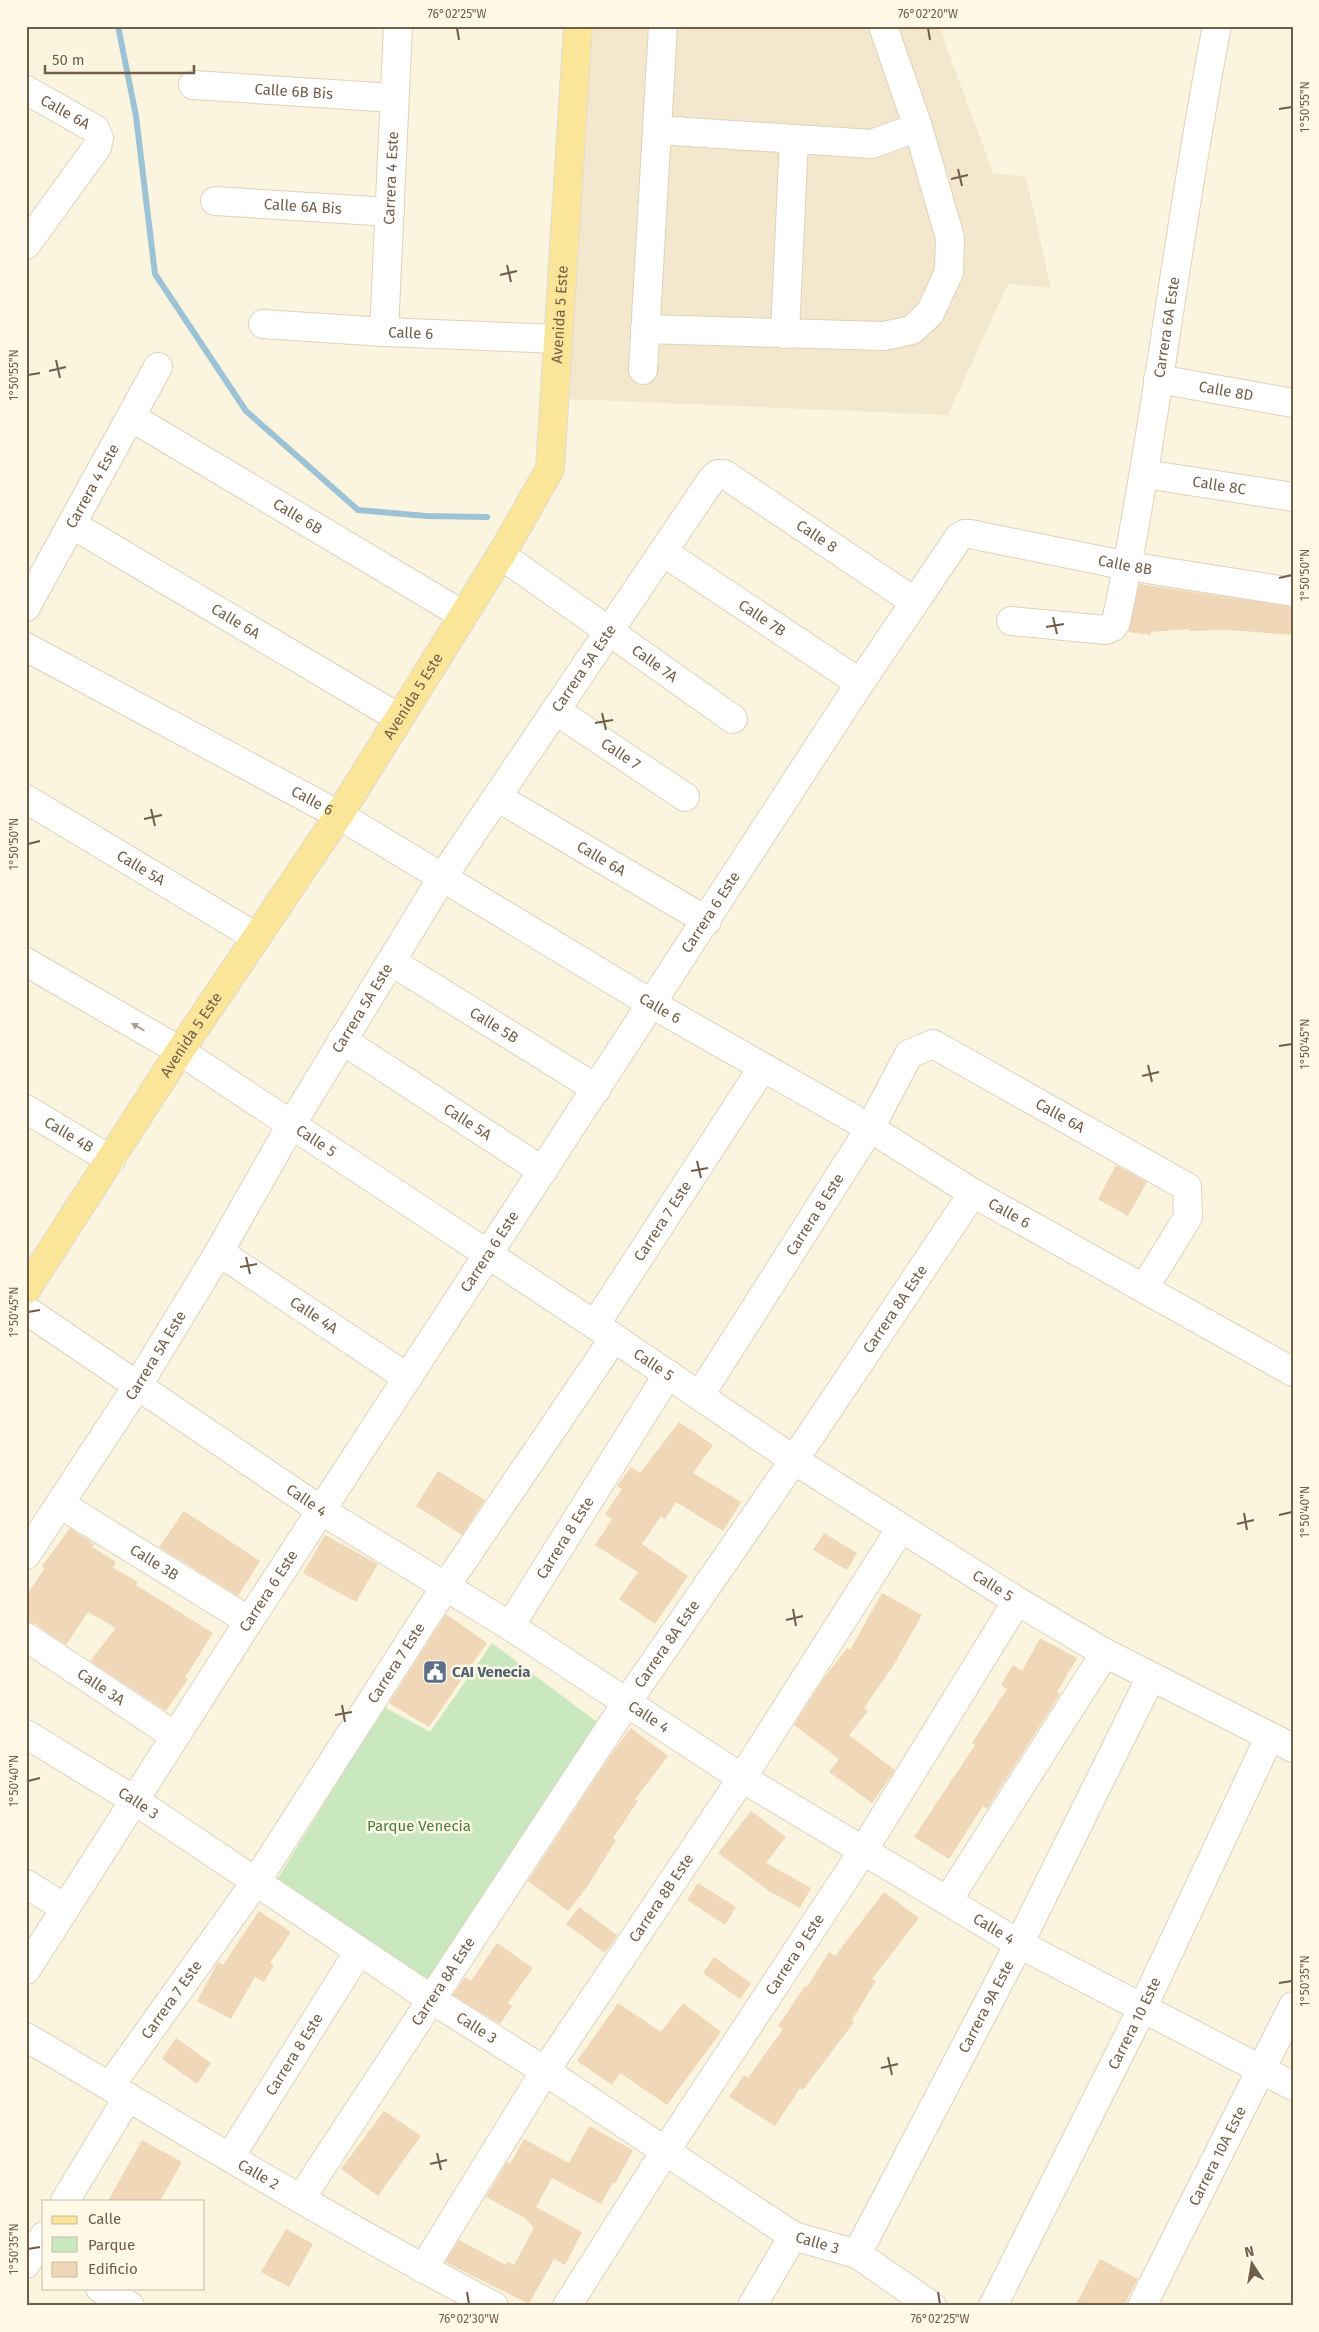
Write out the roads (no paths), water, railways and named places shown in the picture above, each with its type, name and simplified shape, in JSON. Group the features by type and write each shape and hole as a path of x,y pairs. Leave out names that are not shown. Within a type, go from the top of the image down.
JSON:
{"main road":[{"name":"Avenida 5 Este","path":"26,1290 180,1051 339,815 501,555 550,469 578,26"}],"street":[{"name":"Carrera 4 Este","path":"384,332 398,26"},
{"path":"643,370 663,26"},
{"path":"645,329 884,336 912,330 930,313 949,272 950,238 918,127 883,26"},
{"name":"Carrera 6A Este","path":"1011,621 1106,630 1113,628 1116,622 1145,474 1198,124 1217,26"},
{"name":"Calle 6B Bis","path":"193,84 394,98"},
{"name":"Calle 6A","path":"26,90 95,129 99,138 97,147 26,245"},
{"path":"657,130 872,144 918,127"},
{"path":"785,334 794,139"},
{"name":"Calle 6A Bis","path":"215,201 390,212"},
{"name":"Calle 6","path":"264,324 384,332 558,338"},
{"name":"Carrera 4 Este","path":"26,607 73,525 158,367"},
{"name":"Calle 8D","path":"1158,379 1293,403"},
{"name":"Calle 6B","path":"131,417 463,615"},
{"name":"Carrera 5A Este","path":"26,1555 138,1385 219,1252 291,1125 442,878 718,474"},
{"name":"Calle 8","path":"718,474 724,474 914,602"},
{"name":"Calle 8C","path":"1145,474 1293,497"},
{"name":"Calle 6A","path":"73,525 399,718"},
{"name":"Calle 8B","path":"959,537 970,534 1128,566 1293,592"},
{"name":"Carrera 6 Este","path":"26,1970 249,1621 707,921 860,683 959,537"},
{"name":"Calle 7B","path":"663,552 860,683"},
{"name":"Calle 7A","path":"501,555 610,630 733,719"},
{"name":"Calle 6","path":"26,647 339,815 652,1004 870,1128 973,1193 1293,1372"},
{"name":"Calle 7","path":"555,710 685,797"},
{"name":"Calle 6A","path":"497,797 707,921"},
{"name":"Calle 5A","path":"26,799 256,937"},
{"name":"Calle 5","path":"26,962 180,1051 700,1395 794,1460 1017,1601 1105,1653 1281,1743"},
{"name":"Calle 5B","path":"392,962 597,1089"},
{"name":"Calle 5A","path":"342,1040 543,1171"},
{"name":"Calle 6A","path":"933,1044 1188,1187 1188,1217 1145,1288"},
{"name":"Carrera 8 Este","path":"700,1395 870,1128 909,1054 933,1044"},
{"name":"Carrera 7 Este","path":"65,2200 119,2091 256,1883 445,1587 604,1332 763,1067"},
{"name":"Calle 4B","path":"26,1109 111,1160"},
{"name":"Carrera 8A Este","path":"300,2198 627,1702 794,1460 973,1193"},
{"name":"Calle 4A","path":"219,1252 408,1378"},
{"name":"Calle 4","path":"26,1310 322,1511 510,1626 742,1778 1019,1944 1293,2086"},
{"name":"Carrera 8 Este","path":"510,1626 668,1374"},
{"name":"Calle 3B","path":"60,1504 249,1621"},
{"name":"Carrera 8B Este","path":"423,2269 545,2071 742,1778 901,1528"},
{"name":"Carrera 9 Este","path":"567,2306 666,2150 863,1851 1017,1601"},
{"name":"Calle 3A","path":"26,1637 175,1736"},
{"path":"948,1900 1105,1653"},
{"name":"Carrera 9A Este","path":"857,2254 1019,1944 1151,1677"},
{"name":"Calle 3","path":"26,1734 134,1800 431,1999 666,2150 793,2236 857,2254 932,2306"},
{"name":"Carrera 10 Este","path":"993,2306 1142,2009 1281,1743"},
{"path":"26,1884 65,1908"},
{"name":"Carrera 8 Este","path":"230,2157 359,1951"},
{"name":"Carrera 10A Este","path":"1142,2306 1293,2006"},
{"name":"Calle 2","path":"26,2036 423,2269 494,2306"},
{"path":"752,2306 793,2236"},
{"path":"103,2290 130,2306"}],"waterway":[{"path":"118,26 136,116 155,274 246,411 358,510 426,516 487,517"}],"place":[{"name":"CAI Venecia","path":"435,1672"}],"park label":[{"name":"Parque Venecia","path":"419,1826"}]}
